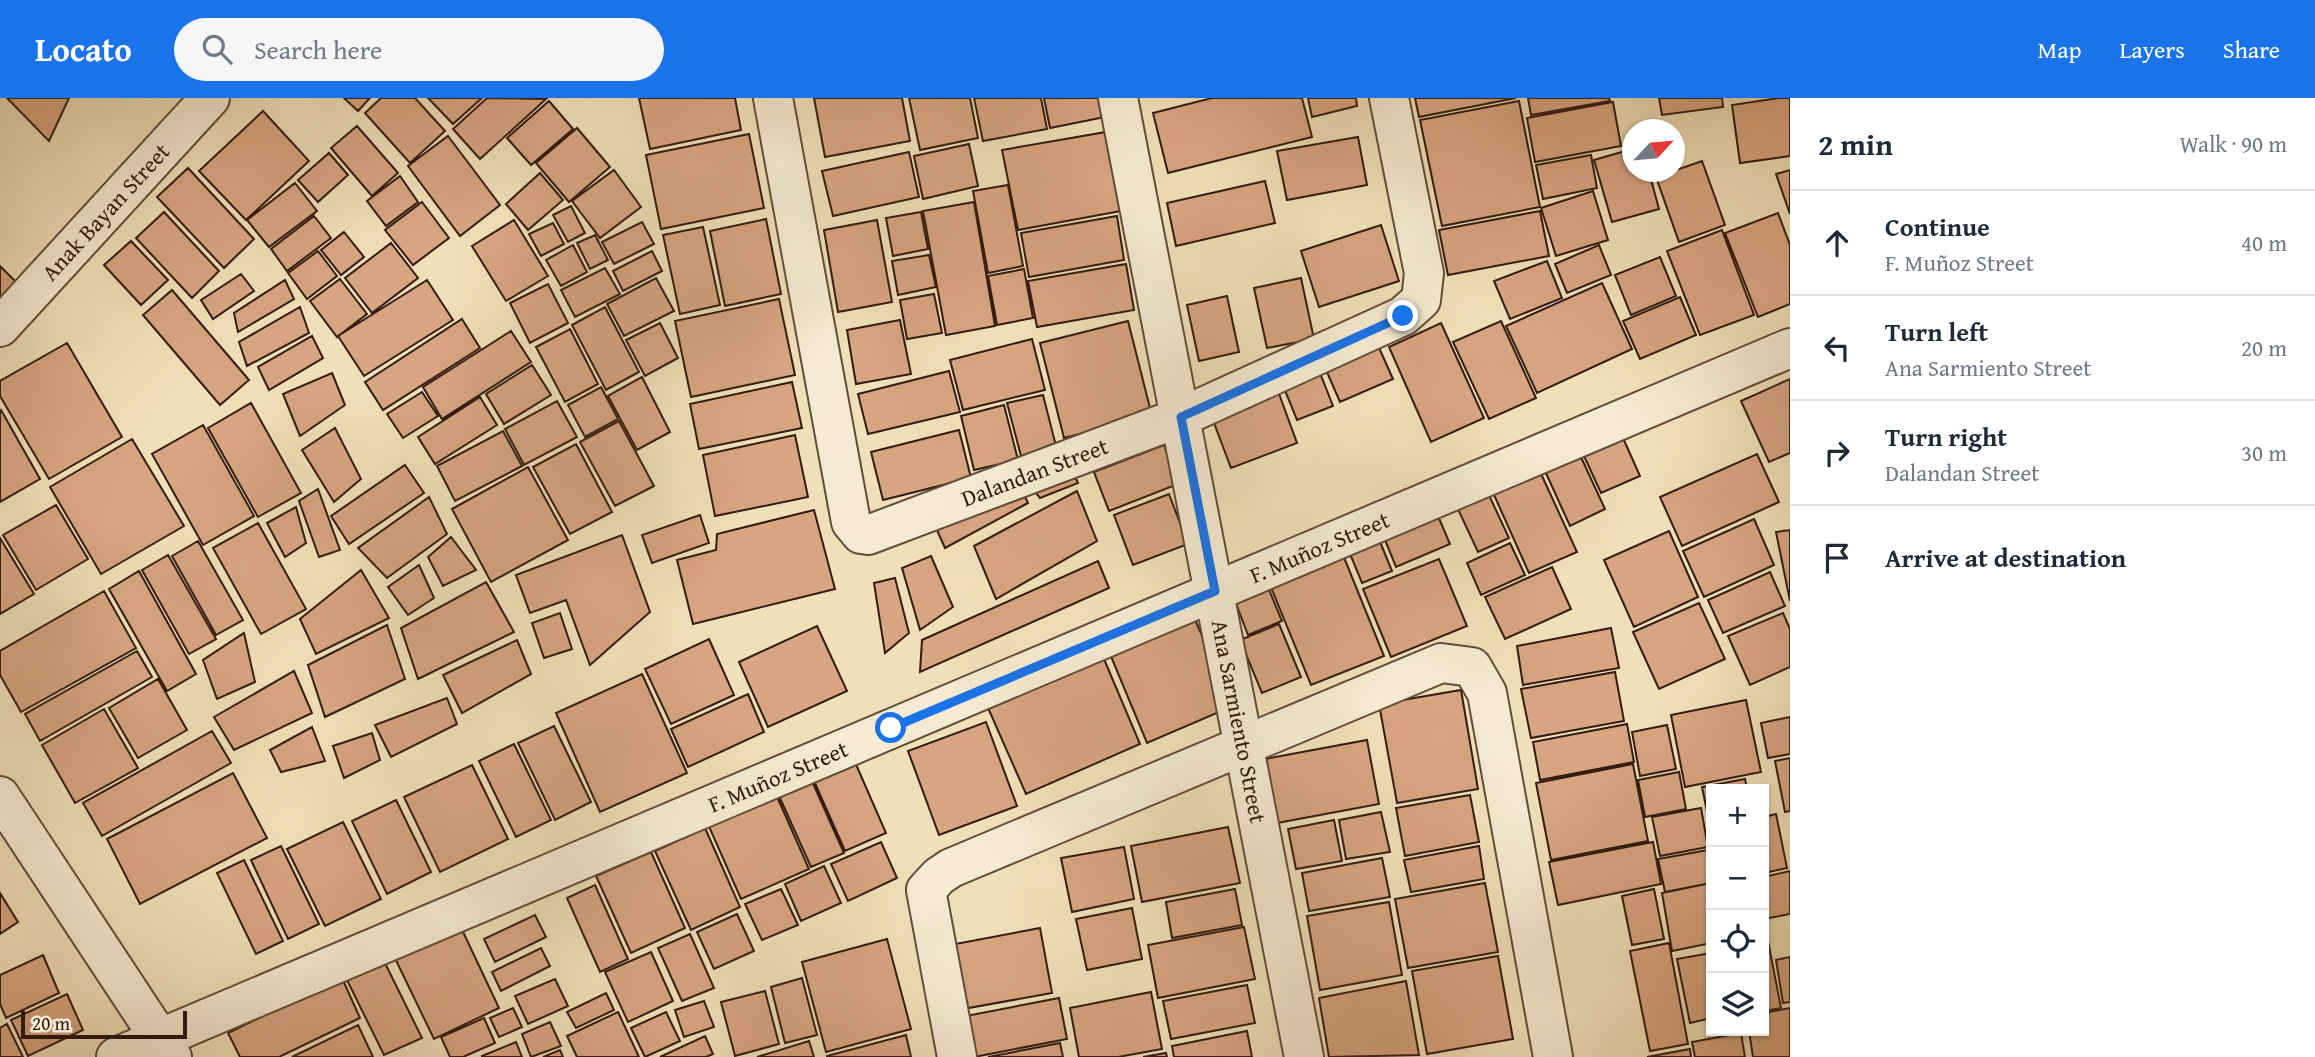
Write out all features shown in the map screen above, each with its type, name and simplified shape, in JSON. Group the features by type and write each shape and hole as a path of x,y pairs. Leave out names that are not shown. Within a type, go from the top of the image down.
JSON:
{"street":[{"name":"Anak Bayan Street","path":"0,327 209,98"},
{"name":"Dalandan Street","path":"773,98 851,522 861,534 868,535 1181,417 1403,316 1421,300 1424,273 1389,98"},
{"name":"Ana Sarmiento Street","path":"1118,98 1304,1057"},
{"name":"F. Muñoz Street","path":"116,1057 165,1048 1215,591 1790,348"},
{"path":"957,1057 926,890 932,883 951,868 1441,663 1472,667 1488,693 1553,1057"},
{"path":"0,796 165,1048"}],"building":[{"path":"7,98 69,98 49,141"},
{"path":"344,98 370,98 358,111"},
{"path":"381,98 415,98 445,131 410,163 365,113"},
{"path":"428,98 482,98 453,124"},
{"path":"487,98 546,99 480,159 453,129"},
{"path":"639,98 735,98 741,130 650,149"},
{"path":"814,98 902,98 910,141 825,157"},
{"path":"909,98 970,98 978,138 920,150"},
{"path":"974,98 1041,98 1047,129 983,141"},
{"path":"1044,98 1101,98 1105,117 1050,128"},
{"path":"1212,98 1302,98 1312,137 1168,173 1153,113"},
{"path":"1308,98 1356,98 1357,106 1312,117"},
{"path":"1415,98 1516,98 1419,117"},
{"path":"1528,98 1609,98 1610,101 1531,115"},
{"path":"1659,98 1722,98 1723,107 1662,115"},
{"path":"1790,98 1790,156 1740,163 1732,105"},
{"path":"549,101 573,129 531,165 507,138"},
{"path":"1519,101 1540,207 1442,226 1420,120"},
{"path":"1613,102 1621,146 1535,162 1527,118"},
{"path":"263,111 309,161 246,220 199,171"},
{"path":"357,126 398,173 372,196 331,148"},
{"path":"577,128 610,167 569,202 536,163"},
{"path":"1106,132 1121,211 1018,230 1002,150"},
{"path":"749,134 764,208 661,229 646,155"},
{"path":"448,136 500,205 460,236 408,166"},
{"path":"1358,137 1367,185 1287,200 1277,151"},
{"path":"969,144 978,186 923,199 914,156"},
{"path":"909,152 919,197 833,216 822,171"},
{"path":"1622,152 1622,182 1652,182 1659,209 1612,222 1594,160"},
{"path":"329,153 348,175 318,202 298,180"},
{"path":"1591,155 1597,188 1543,199 1536,165"},
{"path":"1702,161 1725,225 1679,242 1658,182 1685,182 1685,167"},
{"path":"188,168 254,239 224,268 157,197"},
{"path":"614,170 641,207 600,238 572,201"},
{"path":"1790,170 1790,214 1776,174"},
{"path":"540,173 563,200 528,230 506,204"},
{"path":"400,176 418,202 386,226 367,201"},
{"path":"1265,181 1275,223 1176,246 1167,203"},
{"path":"295,183 317,211 269,247 247,220"},
{"path":"1008,185 1023,266 988,273 973,191"},
{"path":"1593,191 1608,240 1556,256 1541,208"},
{"path":"422,202 449,238 413,265 385,230"},
{"path":"974,202 995,326 946,335 923,211"},
{"path":"571,206 585,233 568,242 553,215"},
{"path":"1540,211 1549,256 1448,275 1439,230"},
{"path":"164,212 219,271 192,298 136,238"},
{"path":"921,212 928,249 893,256 886,218"},
{"path":"1778,213 1790,245 1790,304 1758,317 1725,233"},
{"path":"314,216 331,238 287,271 271,249"},
{"path":"1117,216 1124,260 1029,277 1021,233"},
{"path":"766,219 781,294 725,306 710,231"},
{"path":"514,220 548,276 506,301 472,246"},
{"path":"877,220 892,302 838,312 824,230"},
{"path":"642,222 654,244 614,264 602,242"},
{"path":"553,223 564,244 541,256 529,234"},
{"path":"1381,225 1399,281 1319,307 1301,251"},
{"path":"703,227 720,305 680,314 663,235"},
{"path":"1722,230 1754,315 1700,335 1667,251"},
{"path":"344,232 364,257 341,275 321,250"},
{"path":"595,235 608,260 590,269 577,243"},
{"path":"131,241 168,280 141,305 104,265"},
{"path":"391,243 418,278 372,313 345,278"},
{"path":"573,245 587,272 561,286 546,260"},
{"path":"1599,245 1611,275 1567,293 1555,264"},
{"path":"318,251 337,276 307,299 288,273"},
{"path":"652,251 662,271 623,291 613,271"},
{"path":"929,255 936,287 898,295 892,261"},
{"path":"1660,257 1676,296 1631,315 1615,275"},
{"path":"1547,261 1562,298 1510,319 1494,281"},
{"path":"1126,264 1134,310 1037,327 1028,281"},
{"path":"0,266 17,283 0,301"},
{"path":"605,268 620,294 575,317 561,290"},
{"path":"1024,269 1033,318 997,325 988,276"},
{"path":"241,274 254,291 213,319 201,300"},
{"path":"656,278 674,311 624,336 607,304"},
{"path":"1301,278 1314,339 1267,348 1254,288"},
{"path":"340,279 367,314 337,337 310,301"},
{"path":"285,280 294,299 238,332 234,313"},
{"path":"427,280 453,320 364,376 338,336"},
{"path":"1602,283 1632,349 1537,393 1506,326"},
{"path":"548,284 568,323 530,343 510,303"},
{"path":"172,290 249,380 220,405 143,315"},
{"path":"934,294 942,333 907,339 900,300"},
{"path":"1227,296 1239,352 1199,361 1187,305"},
{"path":"1680,297 1696,335 1640,359 1623,321"},
{"path":"779,299 795,375 691,397 675,321"},
{"path":"300,307 309,333 247,366 239,342"},
{"path":"605,307 639,372 606,390 572,325"},
{"path":"462,319 480,348 383,410 365,382"},
{"path":"900,320 911,374 856,384 847,330"},
{"path":"1128,321 1152,416 1064,438 1040,343"},
{"path":"1501,321 1536,398 1489,419 1453,342"},
{"path":"660,323 678,358 645,376 626,340"},
{"path":"1441,323 1484,418 1431,442 1389,347"},
{"path":"570,329 598,384 565,402 536,347"},
{"path":"511,331 531,362 442,419 423,387"},
{"path":"312,336 323,358 269,390 258,367"},
{"path":"1032,339 1045,390 963,410 950,360"},
{"path":"1376,341 1393,379 1340,402 1323,363"},
{"path":"67,343 122,437 49,479 0,396 0,381"},
{"path":"532,365 551,395 504,424 486,394"},
{"path":"949,371 960,412 868,434 858,394"},
{"path":"332,373 345,405 300,436 283,394"},
{"path":"1320,373 1333,406 1297,420 1284,388"},
{"path":"642,377 670,432 637,450 608,396"},
{"path":"1790,379 1790,453 1769,462 1741,401"},
{"path":"792,382 802,428 699,449 690,404"},
{"path":"601,387 618,419 585,437 568,405"},
{"path":"1278,391 1297,443 1231,468 1211,415"},
{"path":"422,392 438,416 403,438 387,414"},
{"path":"1043,395 1056,446 1021,456 1007,403"},
{"path":"480,397 497,425 435,464 418,437"},
{"path":"557,401 577,437 524,465 505,429"},
{"path":"251,403 301,493 258,517 208,428"},
{"path":"1004,405 1018,460 974,470 961,416"},
{"path":"0,411 40,479 0,502"},
{"path":"619,421 654,486 615,506 580,442"},
{"path":"203,425 254,516 203,545 152,454"},
{"path":"335,428 361,479 334,502 302,450"},
{"path":"959,430 971,478 883,500 871,452"},
{"path":"503,431 522,466 455,501 437,466"},
{"path":"795,435 808,497 715,516 703,455"},
{"path":"1623,438 1640,476 1601,493 1584,456"},
{"path":"132,439 184,526 101,574 50,487"},
{"path":"576,444 612,512 570,534 533,467"},
{"path":"1164,445 1178,484 1109,511 1094,472"},
{"path":"1757,454 1779,502 1682,546 1660,497"},
{"path":"1580,455 1605,509 1570,526 1545,471"},
{"path":"405,465 424,493 349,544 331,516"},
{"path":"1070,465 1078,483 1040,498 1029,484"},
{"path":"1537,465 1577,552 1529,573 1490,486"},
{"path":"528,467 568,540 491,582 452,509"},
{"path":"1020,486 1028,503 945,548 932,519"},
{"path":"318,489 340,550 319,557 299,501"},
{"path":"1077,491 1097,541 996,599 974,546"},
{"path":"1488,493 1509,538 1478,552 1457,507"},
{"path":"1169,494 1188,544 1133,565 1114,515"},
{"path":"429,497 447,534 387,578 358,548"},
{"path":"56,505 88,559 36,590 3,535"},
{"path":"296,507 306,543 285,557 267,523"},
{"path":"1435,509 1450,544 1396,567 1381,530"},
{"path":"814,510 835,589 693,624 677,560 716,550 717,534"},
{"path":"700,515 709,543 652,563 642,535"},
{"path":"1754,519 1774,565 1704,597 1683,551"},
{"path":"258,523 306,609 261,634 213,548"},
{"path":"1790,530 1790,601 1776,532"},
{"path":"1669,531 1698,597 1634,627 1604,560"},
{"path":"1376,532 1392,571 1362,583 1346,544"},
{"path":"622,535 650,612 590,665 566,600 530,613 516,575"},
{"path":"451,537 476,570 443,586 428,557"},
{"path":"0,538 34,594 0,614"},
{"path":"198,541 243,620 216,635 172,556"},
{"path":"1510,543 1525,575 1481,595 1467,563"},
{"path":"1341,550 1384,656 1311,685 1268,580"},
{"path":"168,555 216,639 189,654 142,570"},
{"path":"931,556 953,607 920,630 902,568"},
{"path":"1439,559 1467,626 1391,657 1363,589"},
{"path":"1098,561 1109,588 920,672 922,640"},
{"path":"419,565 434,598 408,615 388,587"},
{"path":"1552,567 1571,609 1505,639 1485,597"},
{"path":"361,570 389,618 316,654 300,619"},
{"path":"139,571 196,674 167,691 109,589"},
{"path":"1770,572 1785,606 1723,633 1708,600"},
{"path":"895,578 909,633 885,653 874,583"},
{"path":"1265,580 1282,621 1248,635 1232,593"},
{"path":"486,582 514,632 418,679 401,628"},
{"path":"104,591 136,648 21,712 0,675 0,651"},
{"path":"1699,603 1725,659 1659,689 1633,632"},
{"path":"1189,606 1233,706 1147,743 1105,642"},
{"path":"560,613 572,649 544,658 532,623"},
{"path":"1783,613 1790,629 1790,667 1750,685 1728,636"},
{"path":"1279,624 1301,677 1262,693 1240,640"},
{"path":"387,625 405,679 325,717 308,665"},
{"path":"817,626 847,691 768,727 739,662"},
{"path":"1611,628 1619,668 1523,685 1517,646"},
{"path":"244,633 255,682 217,699 203,660"},
{"path":"709,639 734,695 671,724 645,669"},
{"path":"517,640 531,674 462,713 443,675"},
{"path":"137,651 152,677 40,741 25,714"},
{"path":"1101,652 1140,744 1026,794 985,701"},
{"path":"294,671 312,713 234,750 214,717"},
{"path":"1615,672 1624,721 1531,738 1521,689"},
{"path":"642,674 687,773 600,812 556,713"},
{"path":"158,679 187,730 138,758 109,708"},
{"path":"1461,690 1478,789 1397,803 1379,704"},
{"path":"748,694 764,732 688,767 671,729"},
{"path":"447,698 457,724 391,757 375,725"},
{"path":"1746,700 1761,772 1685,787 1671,715"},
{"path":"104,709 138,768 75,803 42,745"},
{"path":"1790,717 1790,754 1768,758 1761,723"},
{"path":"986,722 1017,806 939,835 908,751"},
{"path":"1627,724 1634,762 1540,780 1533,742"},
{"path":"1667,725 1676,769 1640,776 1632,732"},
{"path":"554,726 591,802 555,820 518,743"},
{"path":"312,727 325,761 281,772 270,750"},
{"path":"212,731 231,763 102,836 83,803"},
{"path":"372,733 380,760 344,778 333,746"},
{"path":"1367,740 1379,804 1277,823 1265,759"},
{"path":"514,744 551,820 516,837 479,761"},
{"path":"851,753 886,833 845,851 810,772"},
{"path":"1790,758 1790,811 1785,812 1775,761"},
{"path":"1633,764 1648,841 1551,860 1536,783"},
{"path":"472,765 508,839 440,872 404,797"},
{"path":"808,772 844,853 811,867 775,787"},
{"path":"1679,772 1686,809 1645,817 1638,780"},
{"path":"233,773 267,838 140,904 107,839"},
{"path":"1745,779 1746,784 1718,784"},
{"path":"1706,786 1706,806 1702,787"},
{"path":"775,792 809,869 741,899 707,822"},
{"path":"1470,795 1479,842 1405,856 1396,808"},
{"path":"396,800 431,872 387,894 352,821"},
{"path":"1701,808 1706,847 1660,856 1652,817"},
{"path":"1381,812 1390,852 1346,859 1339,820"},
{"path":"1776,814 1787,868 1769,872 1769,847 1769,816"},
{"path":"1334,820 1342,861 1296,869 1288,829"},
{"path":"343,822 381,899 325,926 287,849"},
{"path":"1228,827 1240,883 1142,902 1131,846"},
{"path":"705,828 740,907 691,930 655,851"},
{"path":"881,842 897,878 848,901 831,864"},
{"path":"1653,842 1661,884 1558,905 1549,862"},
{"path":"281,846 319,924 288,939 251,860"},
{"path":"1479,846 1484,879 1411,892 1404,860"},
{"path":"1124,847 1134,899 1072,912 1061,858"},
{"path":"1706,850 1706,884 1665,892 1658,859"},
{"path":"651,852 685,928 631,953 596,876"},
{"path":"1382,858 1390,897 1309,911 1302,873"},
{"path":"244,860 283,941 256,954 217,873"},
{"path":"824,866 841,903 801,921 785,884"},
{"path":"1790,871 1790,914 1769,918 1769,876"},
{"path":"1485,883 1498,952 1408,968 1395,899"},
{"path":"1706,884 1706,944 1672,951 1662,893"},
{"path":"595,885 628,959 600,972 567,898"},
{"path":"781,889 798,925 762,940 745,904"},
{"path":"1235,889 1242,925 1172,938 1166,902"},
{"path":"1654,889 1664,939 1632,945 1622,896"},
{"path":"0,893 18,922 0,934"},
{"path":"1389,902 1402,975 1320,990 1307,916"},
{"path":"1132,908 1142,959 1087,970 1076,919"},
{"path":"737,914 754,951 714,969 697,932"},
{"path":"535,915 546,937 495,962 484,939"},
{"path":"456,917 499,1008 434,1039 390,948"},
{"path":"1244,927 1255,979 1158,998 1148,945"},
{"path":"1040,928 1052,993 963,1009 950,945"},
{"path":"690,934 714,988 682,1001 658,948"},
{"path":"887,939 911,1029 826,1052 802,962"},
{"path":"1669,943 1688,1044 1650,1051 1630,951"},
{"path":"1769,946 1781,1008 1769,1010"},
{"path":"541,948 550,966 501,991 492,972"},
{"path":"651,952 673,1001 628,1022 605,972"},
{"path":"1706,954 1706,1019 1690,1023 1677,959"},
{"path":"43,955 59,993 6,1018 0,1004 0,975"},
{"path":"1498,956 1513,1039 1427,1054 1412,971"},
{"path":"382,957 422,1038 384,1055 344,974"},
{"path":"1790,957 1790,1002 1783,1003 1776,960"},
{"path":"342,978 360,1018 279,1057 240,1057 228,1033"},
{"path":"802,978 817,1035 785,1043 771,987"},
{"path":"555,979 568,1006 528,1024 515,996"},
{"path":"1406,981 1419,1055 1329,1057 1319,998"},
{"path":"1247,985 1255,1023 1171,1039 1163,1001"},
{"path":"765,991 779,1044 735,1056 721,1002"},
{"path":"1151,992 1162,1049 1118,1057 1079,1057 1070,1008"},
{"path":"606,993 614,1010 576,1028 567,1012"},
{"path":"67,994 83,1030 28,1056 11,1020"},
{"path":"1059,998 1067,1039 974,1057 966,1016"},
{"path":"704,1001 714,1027 684,1037 675,1010"},
{"path":"513,1008 522,1027 499,1037 490,1018"},
{"path":"1790,1008 1790,1057 1753,1057 1750,1036 1769,1036 1769,1012"},
{"path":"618,1012 639,1057 577,1057 567,1036"},
{"path":"666,1012 680,1041 645,1057 631,1028"},
{"path":"484,1018 495,1043 463,1057 450,1057 441,1037"},
{"path":"550,1022 561,1046 531,1057 522,1034"},
{"path":"7,1024 23,1057 0,1057 0,1028"},
{"path":"358,1025 373,1057 292,1057"},
{"path":"1247,1031 1252,1057 1174,1057 1172,1046"},
{"path":"906,1035 911,1057 827,1057 827,1056"},
{"path":"705,1036 713,1054 706,1057 660,1057"},
{"path":"1742,1036 1745,1057 1695,1057 1692,1042"},
{"path":"809,1041 814,1057 757,1057"},
{"path":"516,1042 522,1057 482,1057 482,1056"},
{"path":"1060,1043 1063,1057 988,1057"},
{"path":"1690,1049 1691,1057 1647,1057"},
{"path":"560,1050 563,1057 543,1057"},
{"path":"1166,1053 1167,1057 1143,1057"}],"route":[{"path":"891,728 1215,591 1181,417 1403,316"}]}
